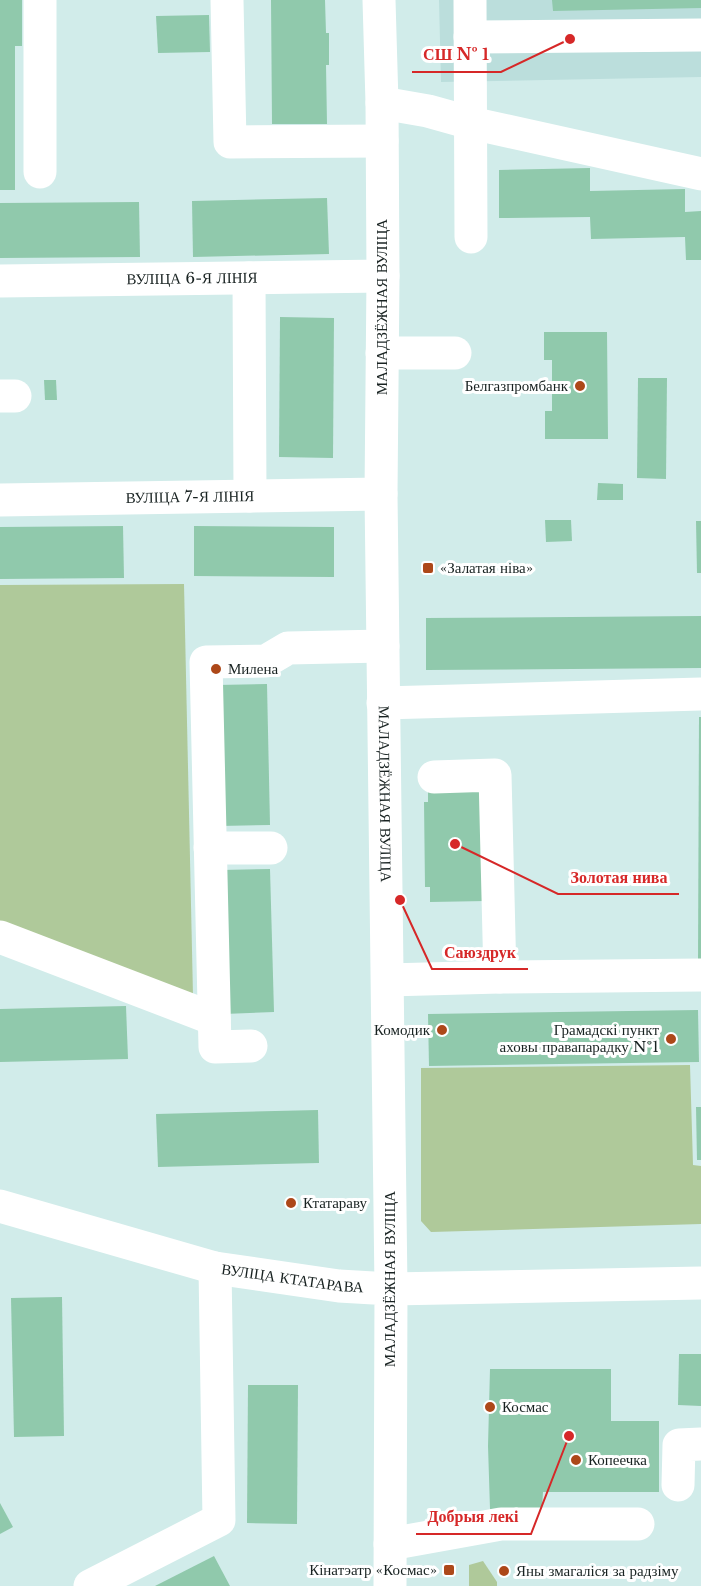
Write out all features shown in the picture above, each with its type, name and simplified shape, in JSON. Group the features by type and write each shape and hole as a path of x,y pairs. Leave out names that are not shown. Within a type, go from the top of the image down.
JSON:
{"street":[{"path":"40,0 40,171"},
{"path":"226,0 230,142 382,141"},
{"name":"МАЛАДЗЁЖНАЯ ВУЛІЦА","path":"379,0 382,103 381,494 391,1289 390,1586"},
{"path":"470,0 471,237"},
{"path":"470,37 701,35"},
{"path":"382,103 428,111 471,123 701,174"},
{"name":"ВУЛІЦА 6-Я ЛІНІЯ","path":"0,281 382,276"},
{"path":"249,278 250,496"},
{"path":"382,353 455,353"},
{"name":"ВУЛІЦА 7-Я ЛІНІЯ","path":"0,500 381,494"},
{"path":"251,1046 215,1047 206,662 266,661 288,648 383,646"},
{"path":"383,703 701,694"},
{"path":"434,777 495,775 500,977"},
{"path":"210,848 271,848"},
{"path":"0,937 214,1019"},
{"path":"388,980 701,975"},
{"name":"ВУЛІЦА КТАТАРАВА","path":"0,1206 215,1268 339,1287 391,1289 701,1282"},
{"path":"90,1586 219,1520 215,1268"},
{"path":"678,1485 679,1445 701,1444"},
{"path":"390,1544 501,1524 639,1524"}],"shaded area":[{"path":"439,0 701,0 701,77 441,82"}],"green space":[{"path":"184,584 193,996 0,922 0,585"},
{"path":"690,1065 693,1165 701,1166 701,1224 431,1232 421,1221 421,1068"},
{"path":"483,1561 497,1582 497,1586 469,1586 469,1565"}],"building":[{"path":"0,0 22,0 22,46 15,46 15,190 0,190"},
{"path":"271,0 325,0 326,33 329,33 329,65 326,65 327,124 272,124"},
{"path":"552,0 701,0 701,8 553,11"},
{"path":"209,15 210,52 158,53 156,16"},
{"path":"590,168 590,191 685,189 685,212 701,211 701,260 686,260 685,237 591,239 590,217 499,218 499,170"},
{"path":"327,198 329,254 193,257 192,201"},
{"path":"139,202 140,257 0,258 0,203"},
{"path":"280,317 334,318 333,458 279,457"},
{"name":"Белгазпромбанк","path":"544,332 607,332 608,439 545,439 545,411 552,411 552,360 544,360"},
{"path":"638,378 667,378 666,479 637,478"},
{"path":"44,380 56,380 57,400 45,400"},
{"path":"598,483 623,484 623,500 597,500"},
{"path":"545,520 571,520 572,541 546,542"},
{"path":"696,521 701,521 701,573 697,573"},
{"path":"123,526 124,578 0,579 0,527"},
{"path":"194,526 334,527 334,577 194,576"},
{"path":"701,616 701,668 426,670 426,618"},
{"path":"267,684 270,825 220,826 217,685"},
{"path":"699,717 701,717 701,965 698,965"},
{"path":"428,785 484,785 486,901 430,902 430,887 425,887 424,802 428,802"},
{"path":"270,869 274,1012 224,1014 221,870"},
{"path":"126,1006 128,1059 0,1062 0,1009"},
{"path":"698,1010 699,1062 429,1066 428,1014"},
{"path":"696,1107 701,1107 701,1160 697,1160"},
{"path":"318,1110 319,1163 158,1167 156,1114"},
{"path":"62,1297 64,1436 14,1437 11,1298"},
{"path":"679,1354 701,1354 701,1406 678,1405"},
{"path":"490,1369 611,1369 611,1421 659,1421 659,1492 543,1492 542,1508 490,1509 488,1446"},
{"path":"248,1385 298,1385 297,1524 247,1523"},
{"path":"0,1503 13,1527 0,1534"},
{"path":"214,1556 230,1586 155,1586"}],"place":[{"name":"СШ № 1","path":"570,39"},
{"name":"Белгазпромбанк","path":"580,386"},
{"name":"«Залатая ніва»","path":"428,568"},
{"name":"Милена","path":"216,669"},
{"name":"Золотая нива","path":"455,844"},
{"name":"Саюздрук","path":"400,900"},
{"name":"Комодик","path":"442,1030"},
{"name":"Грамадскі пункт аховы правапарадку №1","path":"671,1039"},
{"name":"Ктатараву","path":"291,1203"},
{"name":"Космас","path":"490,1407"},
{"name":"Добрыя лекі","path":"569,1436"},
{"name":"Копеечка","path":"576,1460"},
{"name":"Кінатэатр «Космас»","path":"449,1570"},
{"name":"Яны змагаліся за радзіму","path":"504,1571"}]}
